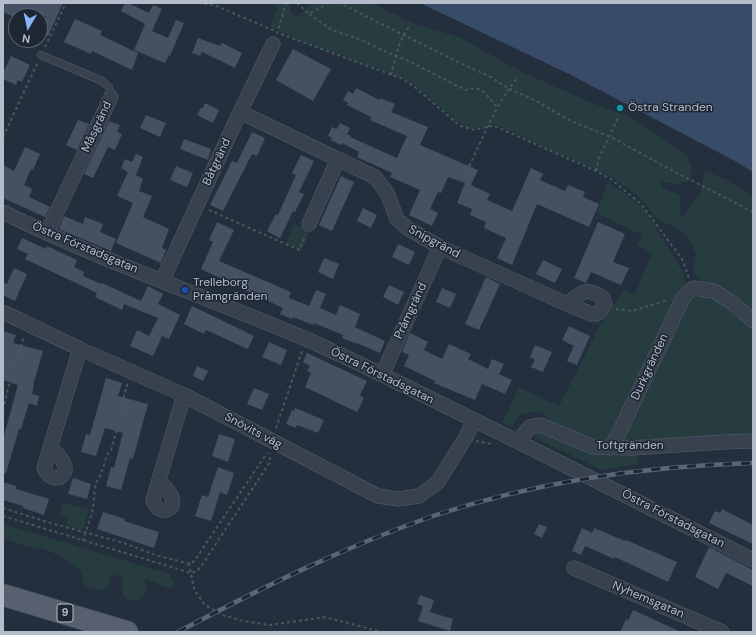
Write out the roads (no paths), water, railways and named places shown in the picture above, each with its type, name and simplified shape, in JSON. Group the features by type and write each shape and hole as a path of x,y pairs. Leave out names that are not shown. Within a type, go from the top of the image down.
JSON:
{"main road":[{"name":"9","path":"3,595 127,632"}],"street":[{"name":"Båtgränd","path":"162,281 275,38"},
{"name":"Måsgränd","path":"46,233 111,97"},
{"name":"Snipgränd","path":"240,112 374,177 387,193 397,219 408,228 440,247 567,304 591,314 599,313 605,304 603,298 594,292 584,291 567,304"},
{"path":"309,224 338,159"},
{"name":"Östra Förstadsgatan","path":"3,212 107,260 306,340 382,375 518,441 753,560"},
{"name":"Pråmgränd","path":"382,375 440,247"},
{"name":"Durkgränden","path":"610,448 618,435 688,293 714,291 734,304 753,320"},
{"name":"Snövits väg","path":"3,312 80,349 184,395 378,496 398,499 419,496 438,482 466,437 474,420"},
{"path":"50,447 80,349"},
{"path":"158,481 184,395"},
{"name":"Toftgränden","path":"518,441 530,427 541,425 593,447 632,448 753,441"},
{"name":"Nyhemsgatan","path":"574,568 722,632"}],"lane":[{"name":"Måsgränd","path":"42,55 102,81 109,87 111,97"}],"water":[{"path":"420,3 753,3 753,172 735,161 569,74"}],"railway":[{"path":"178,632 303,569 367,541 433,516 472,504 551,485 631,472 753,463"}],"place":[{"name":"Östra Stranden","path":"620,108"},
{"name":"Trelleborg Pråmgränden","path":"185,290"}]}
